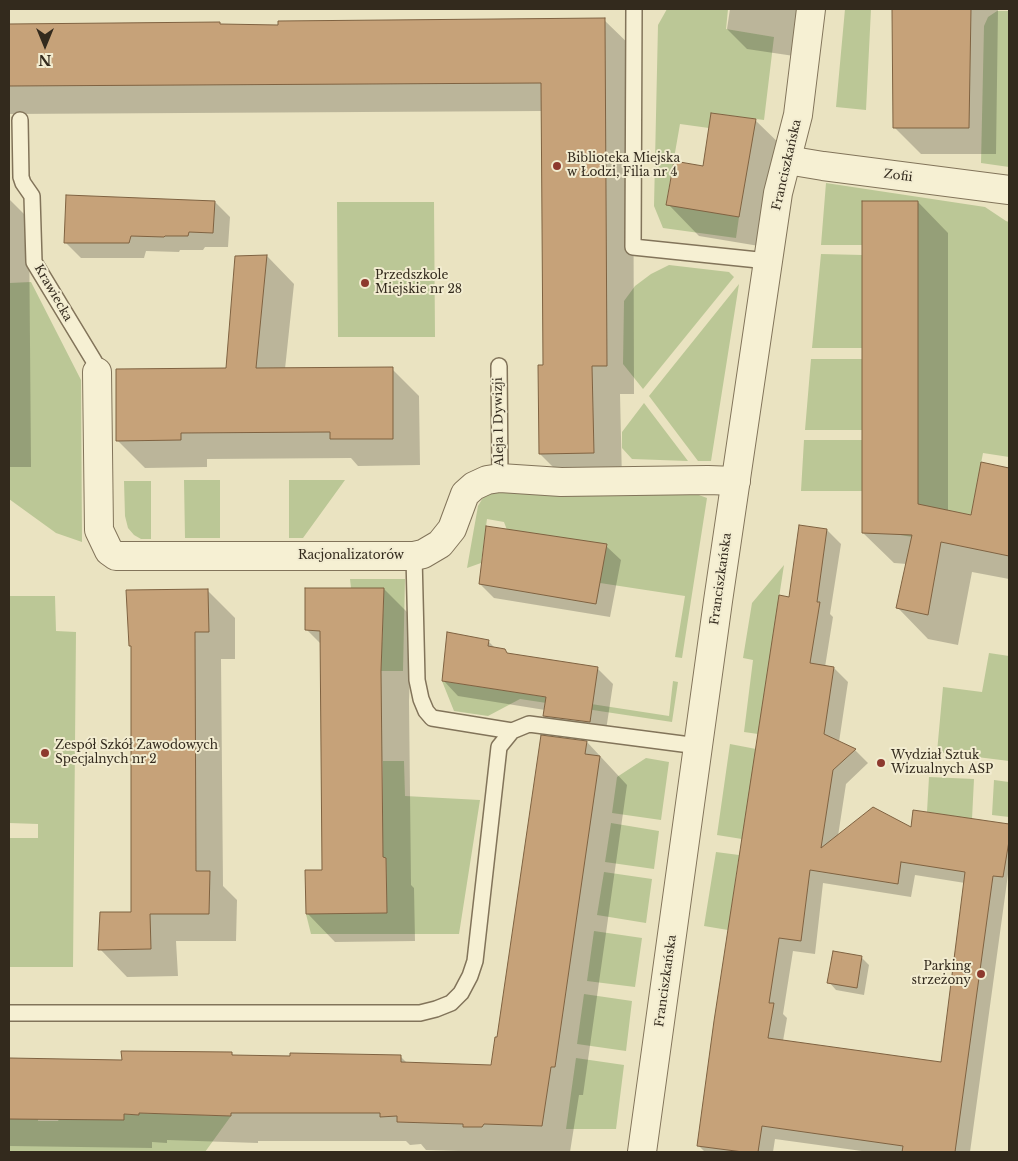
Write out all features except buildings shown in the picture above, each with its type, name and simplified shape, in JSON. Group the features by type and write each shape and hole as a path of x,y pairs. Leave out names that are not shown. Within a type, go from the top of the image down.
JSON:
{"street":[{"name":"Franciszkańska","path":"642,1152 768,261 778,194 798,115 811,9"},
{"name":"Zofii","path":"787,160 1009,190"},
{"name":"Racjonalizatorów","path":"97,372 99,530 109,551 116,556 414,556 423,554 440,544 452,529 465,494 474,486 486,480 500,478 560,482 736,481"}],"lane":[{"path":"634,9 633,247 768,261"},
{"name":"Krawiecka","path":"20,120 22,177 23,183 32,196 34,262 94,362 97,372"},
{"name":"Aleja 1 Dywizji","path":"499,366 500,478"},
{"path":"414,556 416,680 426,711 432,718 512,731"},
{"path":"9,1013 420,1013 436,1009 451,1003 462,993 475,961 499,747 512,731 529,724 698,746"}],"green space":[{"path":"667,9 728,9 726,29 774,37 764,120 711,113 709,128 680,124 666,204 739,217 736,238 663,228 654,206 658,25"},
{"path":"845,9 871,9 866,110 836,107"},
{"path":"997,11 1009,11 1009,167 981,163 984,26 988,17"},
{"path":"826,183 985,207 1009,222 1009,457 983,453 971,515 935,508 929,540 895,534 896,515 918,486 918,201 862,201 862,245 821,245"},
{"path":"337,202 434,202 435,337 338,337"},
{"path":"821,254 862,255 862,348 812,348"},
{"path":"669,265 729,272 734,277 643,389 623,364 624,301 635,286 651,274"},
{"path":"31,282 81,380 82,542 56,533 9,499 9,283"},
{"path":"739,284 711,461 698,461 649,396"},
{"path":"811,359 862,359 862,430 805,430"},
{"path":"644,403 688,461 632,459 622,448 622,432"},
{"path":"804,440 862,440 862,491 801,491"},
{"path":"184,480 220,480 220,538 185,538"},
{"path":"289,480 345,480 303,538 289,538"},
{"path":"124,481 151,481 151,539 141,539 128,528 125,516"},
{"path":"495,491 696,494 707,498 682,658 675,657 685,596 600,583 507,530 504,522 487,519 481,563 467,568 478,506 484,496"},
{"path":"784,565 758,734 744,732 753,660 743,658 752,603"},
{"path":"350,579 405,579 403,671 381,671 384,588 351,588"},
{"path":"9,596 55,596 56,631 76,632 73,967 9,967 9,838 38,838 38,824 9,823"},
{"path":"989,653 1009,656 1009,761 937,752 943,687 982,692"},
{"path":"442,681 669,716 673,681 678,682 672,722 520,699 488,716 454,711"},
{"path":"730,744 756,749 742,839 717,835"},
{"path":"646,758 669,762 661,820 612,813 617,777"},
{"path":"383,761 404,761 405,796 480,800 459,934 311,934 306,914 387,913 386,858 383,857"},
{"path":"929,777 974,779 972,819 927,812"},
{"path":"994,780 1009,782 1009,817 992,815"},
{"path":"611,823 659,831 654,869 605,862"},
{"path":"716,852 739,855 728,930 704,926"},
{"path":"604,872 652,879 646,923 597,915"},
{"path":"594,931 642,938 635,987 587,981"},
{"path":"584,994 632,1001 626,1051 577,1044"},
{"path":"576,1058 624,1065 616,1129 566,1129"},
{"path":"139,1113 231,1116 205,1152 9,1152 9,1119 38,1119 38,1121 58,1121 59,1119 123,1120 124,1114 139,1115"}],"place":[{"name":"Biblioteka Miejska w Łodzi, Filia nr 4","path":"557,166"},
{"name":"Przedszkole Miejskie nr 28","path":"365,283"},
{"name":"Zespół Szkół Zawodowych Specjalnych nr 2","path":"45,753"},
{"name":"Wydział Sztuk Wizualnych ASP","path":"881,763"},
{"name":"Parking strzeżony","path":"981,974"}]}
